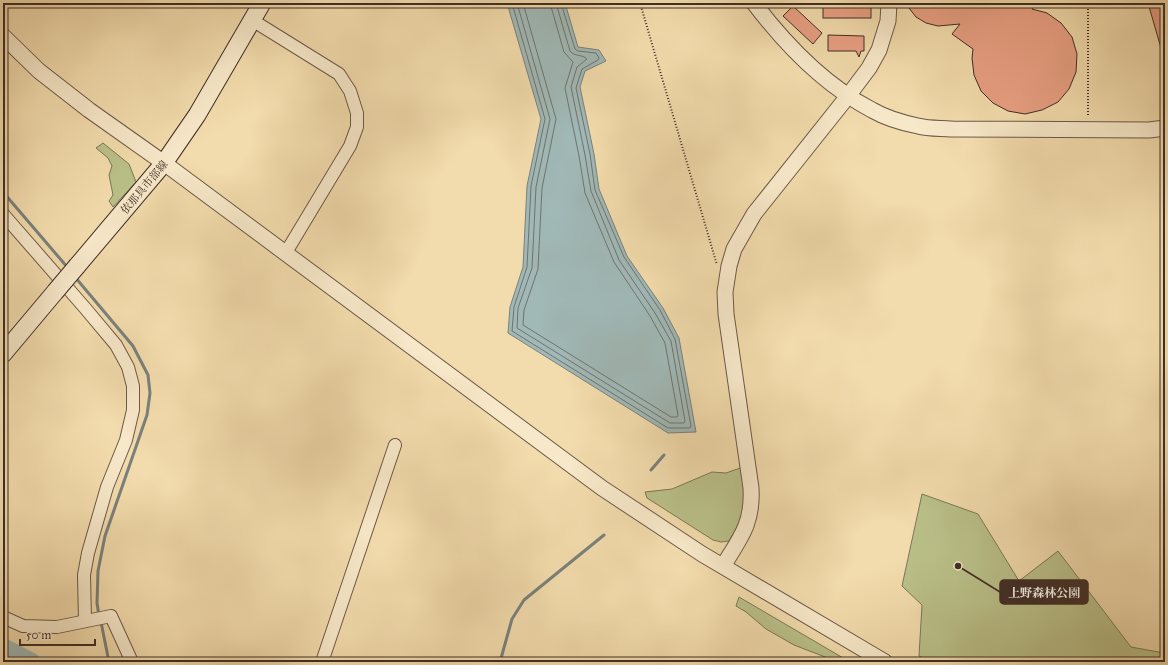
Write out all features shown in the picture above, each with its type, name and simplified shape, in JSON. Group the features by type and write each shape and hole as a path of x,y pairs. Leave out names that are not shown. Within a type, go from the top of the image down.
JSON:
{"main road":[{"name":"依那具市部線","path":"3,354 164,163 196,115 262,3"}],"street":[{"path":"754,3 766,20 816,71 848,96 874,111 920,127 987,130 1149,130 1165,128"},
{"path":"723,566 748,523 752,504 724,292 734,249 754,214 869,68 879,50 888,21 889,3"},
{"path":"252,20 338,74 350,91 357,113 358,127 350,146 285,254"},
{"path":"3,36 39,71 84,106 164,163 602,488 702,554 885,662"},
{"path":"3,214 116,345 128,367 133,386 133,410 126,440 107,487 88,553 84,575 87,621"},
{"path":"322,662 395,445"},
{"path":"3,617 23,626 57,627 111,616 132,662"}],"path":[{"path":"640,3 718,269"},
{"path":"1088,3 1088,120"}],"green space":[{"path":"103,143 129,164 136,182 113,207 109,201 113,195 109,175 112,166 108,158 96,148"},
{"path":"743,467 745,503 739,524 729,541 721,542 713,540 647,498 645,492 672,489 712,472 726,473"},
{"path":"922,494 978,514 1019,581 1058,551 1131,647 1164,653 1165,651 1165,662 934,662 919,656 922,605 902,586"},
{"path":"739,597 850,662 838,662 794,645 766,629 746,612 736,606"}],"water":[{"path":"507,3 565,3 578,47 599,50 606,61 585,71 580,87 594,154 599,189 627,256 663,308 679,338 696,432 668,433 508,333 510,307 523,267 527,186 541,119"}],"building":[{"path":"905,3 1036,3 1032,9 1047,13 1061,23 1072,37 1077,54 1076,72 1069,89 1058,102 1042,110 1025,114 1008,111 993,103 981,91 974,75 972,58 973,49 952,34 960,24 938,26 926,23 916,17"},
{"path":"1148,3 1165,3 1165,55 1163,55"},
{"path":"793,6 822,33 813,44 783,16"},
{"path":"823,6 871,6 871,18 823,18"},
{"path":"828,35 864,36 864,51 861,51 859,57 856,51 828,51"}],"waterway":[{"path":"3,192 68,268"},
{"path":"75,277 133,346 148,375 150,393 147,415 105,536 98,571 97,603 99,616"},
{"path":"651,470 664,455"},
{"path":"500,662 512,619 524,600 604,535"},
{"path":"101,622 109,662"},
{"path":"3,647 32,662"}],"place":[{"name":"上野森林公園","path":"958,566"}]}
